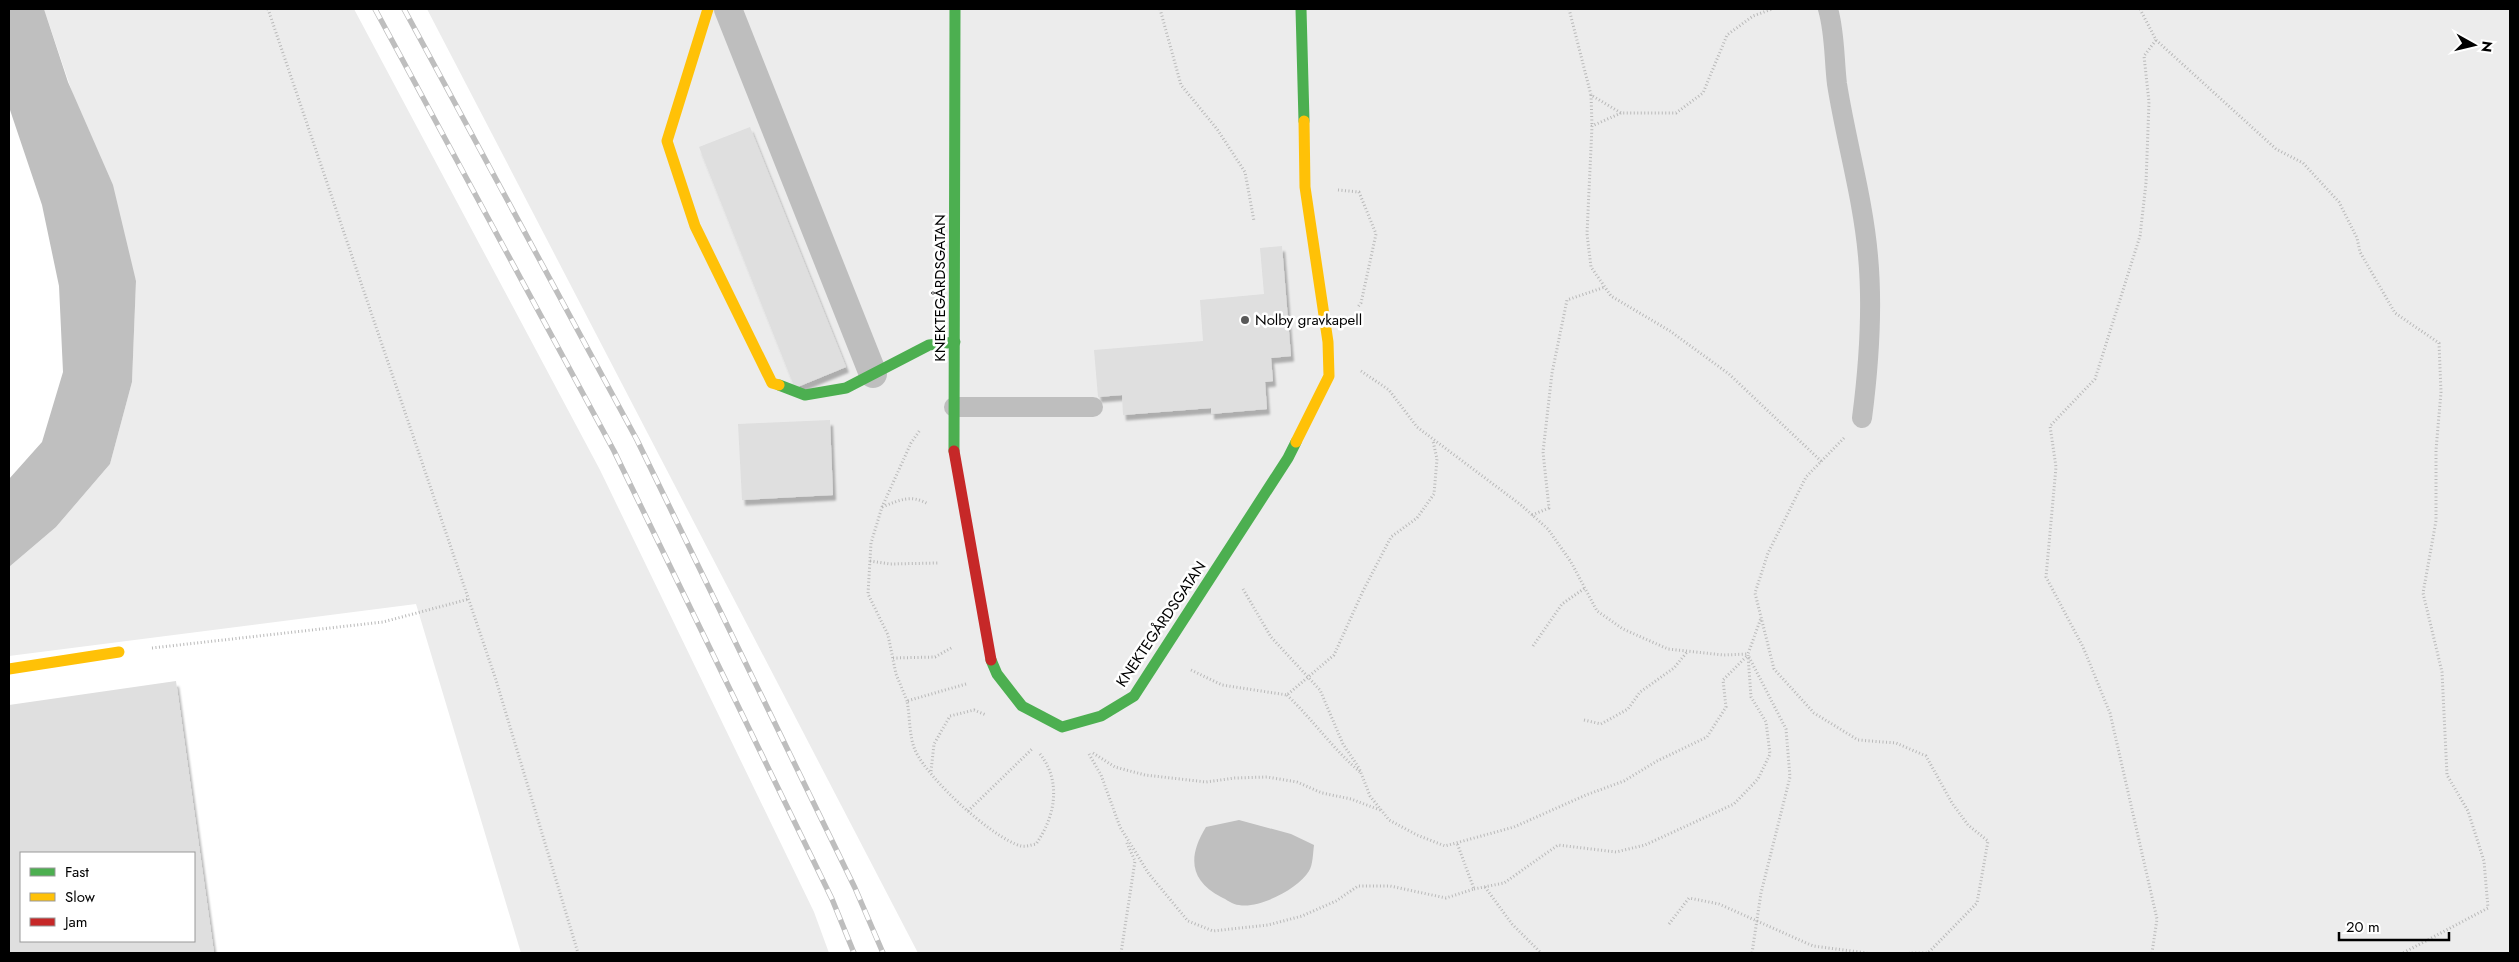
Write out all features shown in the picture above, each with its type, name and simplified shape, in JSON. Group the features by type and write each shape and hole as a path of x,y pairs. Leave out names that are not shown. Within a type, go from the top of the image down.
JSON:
{"street":[{"path":"708,9 667,141 695,226 772,383 805,395 846,388 929,345 955,342"},
{"path":"728,9 873,374"},
{"name":"KNEKTEGÅRDSGATAN","path":"956,9 954,457 990,656 998,674 1022,706 1062,727 1101,716 1134,696 1288,458 1329,376 1328,342 1305,187 1301,9"},
{"path":"9,669 119,652"}],"lane":[{"path":"1828,9 1831,20 1837,84 1852,153 1868,255 1871,334 1862,418"},
{"path":"954,407 1093,407"}],"path":[{"path":"268,9 496,680 578,953"},
{"path":"1155,9 1160,14"},
{"path":"1160,9 1181,85 1217,130 1245,172 1254,221"},
{"path":"1569,9 1591,94 1592,126 1587,234 1591,267 1611,296 1670,331 1729,374 1822,462"},
{"path":"1592,126 1621,112 1676,113 1703,93 1727,35 1753,16 1772,9"},
{"path":"2140,9 2156,40 2276,148 2304,163 2339,202 2357,238 2360,252 2395,314 2438,343 2441,392 2436,450 2436,521 2423,593 2442,672 2446,775 2468,811 2484,861 2488,908 2403,953"},
{"path":"2152,953 2157,919 2110,713 2082,648 2046,577 2056,467 2050,426 2096,379 2140,236 2146,183 2149,102 2144,56 2156,40"},
{"path":"1591,94 1621,112"},
{"path":"1305,187 1359,192 1376,234 1361,303 1328,342 1361,371 1389,390 1416,428 1548,530 1571,562 1597,612 1623,629 1668,649 1723,655 1748,654"},
{"path":"1532,516 1549,508 1543,452 1552,373 1567,300 1605,287"},
{"path":"1862,418 1806,477 1768,553 1755,593 1774,669 1814,713 1858,740 1896,743 1926,756 1952,803 1968,825 1988,841 1977,902 1928,953 1909,953"},
{"path":"921,429 910,443 882,507 871,543 868,594 888,635 896,674 907,701 915,750 944,789 968,811 1001,838 1023,847 1036,844 1046,829 1055,781 1046,762 1031,742"},
{"path":"1287,695 1334,655 1363,591 1391,537 1417,518 1434,494 1437,459 1433,440"},
{"path":"882,507 902,500 917,498 931,506"},
{"path":"1224,556 1271,636 1320,690 1343,744 1361,773 1370,796 1389,820 1417,835 1445,846 1514,827 1586,795 1624,781 1657,761 1706,738 1726,707 1723,680 1748,654"},
{"path":"870,561 909,564 943,562"},
{"path":"1532,646 1562,604 1585,588"},
{"path":"119,652 384,622 469,599"},
{"path":"1120,827 1149,874 1188,921 1213,931 1268,925 1302,916 1336,901 1358,886 1390,886 1446,898 1504,882 1558,845 1616,852 1645,845 1734,804 1758,779 1770,754 1766,722 1751,697 1748,654 1760,618"},
{"path":"893,658 912,660 935,657 951,650 956,643"},
{"path":"1164,651 1191,670 1222,685 1287,695 1347,761 1361,773"},
{"path":"1584,720 1601,724 1628,709 1640,692 1674,668 1688,651"},
{"path":"1748,654 1786,729 1790,777 1776,827 1752,953"},
{"path":"907,701 998,674"},
{"path":"931,771 934,744 950,716 974,710 991,717"},
{"path":"968,811 1034,747"},
{"path":"1121,953 1135,861 1101,775 1084,748 1115,767 1145,775 1206,782 1235,778 1266,777 1297,782 1322,793 1351,799 1382,811"},
{"path":"1457,843 1474,889"},
{"path":"1484,887 1512,924 1541,953"},
{"path":"1669,924 1689,898 1719,904 1757,919 1814,946 1867,953"}],"shaded area":[{"path":"9,9 44,9 68,82 113,185 136,281 132,382 110,464 56,527 9,567 9,479 42,442 63,372 59,286 42,205 9,107"},
{"path":"44,9 354,9 600,470 814,912 829,953 521,953 416,604 9,656 9,567 56,527 110,464 132,382 136,281"},
{"path":"427,9 2510,9 2510,953 918,953"},
{"path":"1239,820 1291,834 1314,845 1311,865 1304,878 1287,891 1257,904 1234,904 1210,890 1197,875 1195,866 1194,857 1200,838 1206,827"}],"building":[{"path":"750,127 846,367 795,388 699,147"},
{"name":"Nolby gravkapell","path":"1282,246 1291,356 1271,358 1273,381 1265,382 1267,409 1211,414 1211,408 1123,415 1122,395 1098,397 1094,350 1203,341 1200,300 1264,294 1260,248"},
{"path":"830,420 833,495 742,500 738,424"},
{"path":"176,681 214,953 9,953 9,705"}],"railway":[{"path":"375,9 614,451 832,899 854,953"},
{"path":"404,9 637,440 855,888 883,953"}],"traffic: fast":[{"path":"954,451 955,9"},
{"path":"1301,9 1304,121"},
{"path":"779,385 805,395 846,388 929,345 955,342"},
{"path":"991,660 997,674 1022,706 1062,727 1101,716 1134,696 1288,458 1296,442"}],"traffic: slow":[{"path":"708,9 667,141 695,226 772,383 779,385"},
{"path":"1296,442 1329,376 1328,342 1305,187 1304,121"},
{"path":"9,669 119,652"}],"traffic: jam":[{"path":"954,451 991,660"}],"place":[{"name":"Nolby gravkapell","path":"1245,320"}]}
